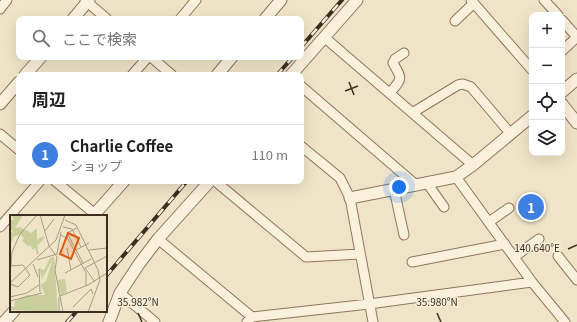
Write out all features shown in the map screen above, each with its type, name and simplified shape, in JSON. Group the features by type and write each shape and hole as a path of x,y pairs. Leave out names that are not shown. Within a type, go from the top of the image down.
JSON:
{"street":[{"path":"0,8 7,0"},
{"path":"183,16 196,0"},
{"path":"268,16 282,0"},
{"path":"294,72 357,0"},
{"path":"544,0 555,12"},
{"path":"75,16 87,1 104,16"},
{"path":"455,21 472,2 529,67"},
{"path":"565,23 577,37 565,48"},
{"path":"324,37 473,165"},
{"path":"390,93 400,81 401,77 393,63 395,59 404,53"},
{"path":"28,72 38,60"},
{"path":"135,72 145,60"},
{"path":"154,60 168,72"},
{"path":"221,72 230,60"},
{"path":"565,89 577,79"},
{"path":"412,113 458,85 463,84 471,87 510,133"},
{"path":"0,104 16,85"},
{"path":"304,88 421,184 444,207"},
{"path":"565,108 577,123"},
{"path":"350,198 456,177 473,165 529,118"},
{"path":"0,134 16,147"},
{"path":"304,148 340,178 350,198 373,322"},
{"path":"456,177 532,282 565,322"},
{"path":"10,215 37,184"},
{"path":"58,184 94,215 121,184"},
{"path":"109,322 120,293 139,264 158,239 207,184"},
{"path":"219,184 306,257 360,254"},
{"path":"394,189 404,235"},
{"path":"489,222 509,208"},
{"path":"0,227 10,216"},
{"path":"158,239 249,319 532,282"},
{"path":"514,257 539,239"},
{"path":"412,262 505,244"},
{"path":"558,256 577,280"},
{"path":"120,293 155,322"},
{"path":"4,322 13,312"}],"railway":[{"path":"304,44 342,0"},
{"path":"280,72 290,60"},
{"path":"107,275 184,184"},
{"path":"67,322 76,312"}],"place":[{"name":"Charlie Coffee","path":"531,207"}]}
